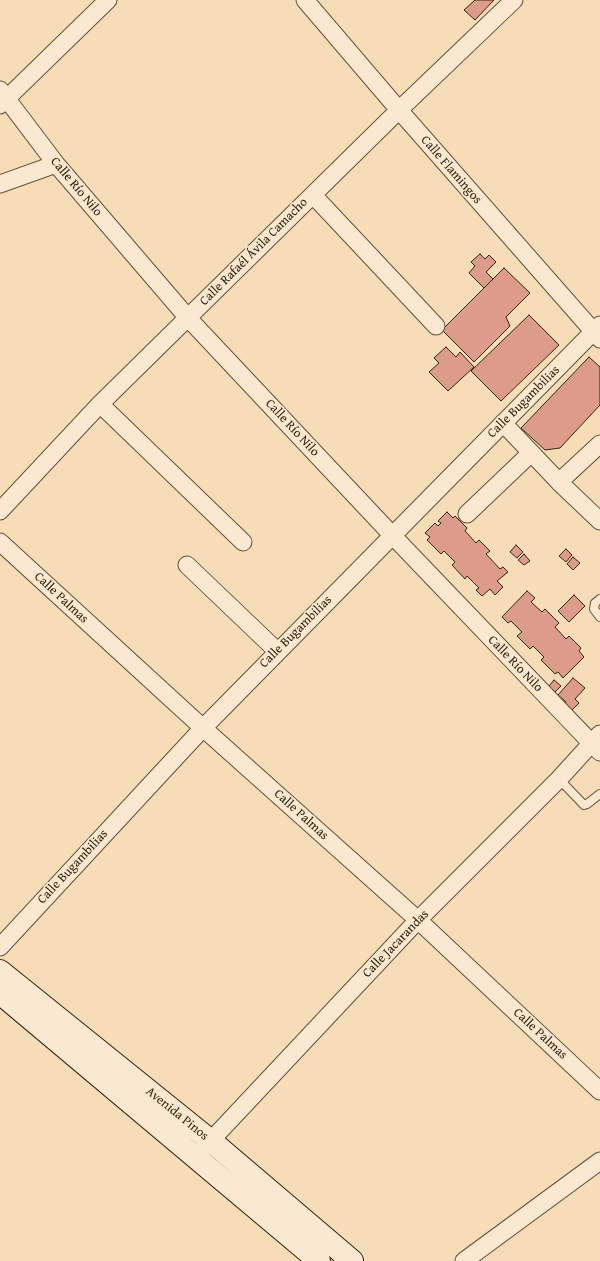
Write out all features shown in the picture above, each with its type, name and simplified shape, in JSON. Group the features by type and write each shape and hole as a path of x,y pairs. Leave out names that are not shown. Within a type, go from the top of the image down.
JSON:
{"main road":[{"name":"Avenida Pinos","path":"0,971 211,1141 352,1261"},
{"name":"Avenida Pinos","path":"0,994 319,1261"}],"street":[{"path":"2,97 108,0"},
{"name":"Calle Flamingos","path":"305,0 398,110 598,332"},
{"name":"Calle Rafaél Ávila Camacho","path":"0,511 100,404 398,110 514,0"},
{"name":"Calle Río Nilo","path":"2,97 56,164 188,318 392,535 597,743"},
{"path":"0,184 56,164"},
{"path":"312,195 436,326"},
{"name":"Calle Bugambilias","path":"0,947 203,728 277,651 503,423 598,332"},
{"path":"100,404 243,542"},
{"path":"503,423 559,482 600,521"},
{"path":"559,482 600,444"},
{"path":"467,514 531,453"},
{"name":"Calle Palmas","path":"0,542 203,728 418,920 600,1091"},
{"path":"187,565 277,651"},
{"name":"Calle Jacarandas","path":"195,1157 418,920 558,779 597,743"},
{"path":"464,1261 600,1161"}],"lane":[{"path":"600,599 596,603 594,609 600,616"},
{"path":"558,779 584,805 600,794"}],"building":[{"path":"475,0 494,0 475,20 464,10"},
{"path":"480,254 485,259 489,255 496,262 486,272 493,279 484,288 469,273 475,266 471,262"},
{"path":"504,268 530,293 506,317 510,326 474,362 442,330"},
{"path":"529,315 559,345 501,401 471,371"},
{"path":"446,347 456,357 460,352 474,367 448,391 429,372 439,363 434,358"},
{"path":"589,357 600,367 600,405 560,448 545,450 521,428"},
{"path":"447,512 453,518 455,516 467,528 465,531 476,543 479,540 490,551 486,554 500,569 503,567 508,572 497,581 503,587 495,595 490,589 482,596 476,590 479,588 467,576 465,579 452,565 455,562 444,551 441,554 427,540 430,537 425,533 435,523 438,526 441,523 438,521"},
{"path":"516,545 523,552 517,558 510,552"},
{"path":"566,549 572,555 566,562 559,556"},
{"path":"524,554 530,561 524,565 518,560"},
{"path":"573,557 580,563 573,570 567,564"},
{"path":"527,591 535,598 531,602 542,612 545,609 559,623 555,627 566,639 569,636 581,648 579,651 584,657 563,678 558,672 555,674 541,660 544,657 533,646 530,649 517,636 522,632 511,621 508,623 502,617"},
{"path":"574,595 585,606 569,622 558,611"},
{"path":"573,678 585,688 575,699 579,703 571,711 564,705 566,702 558,695"},
{"path":"554,680 561,686 555,692 549,686"}]}
